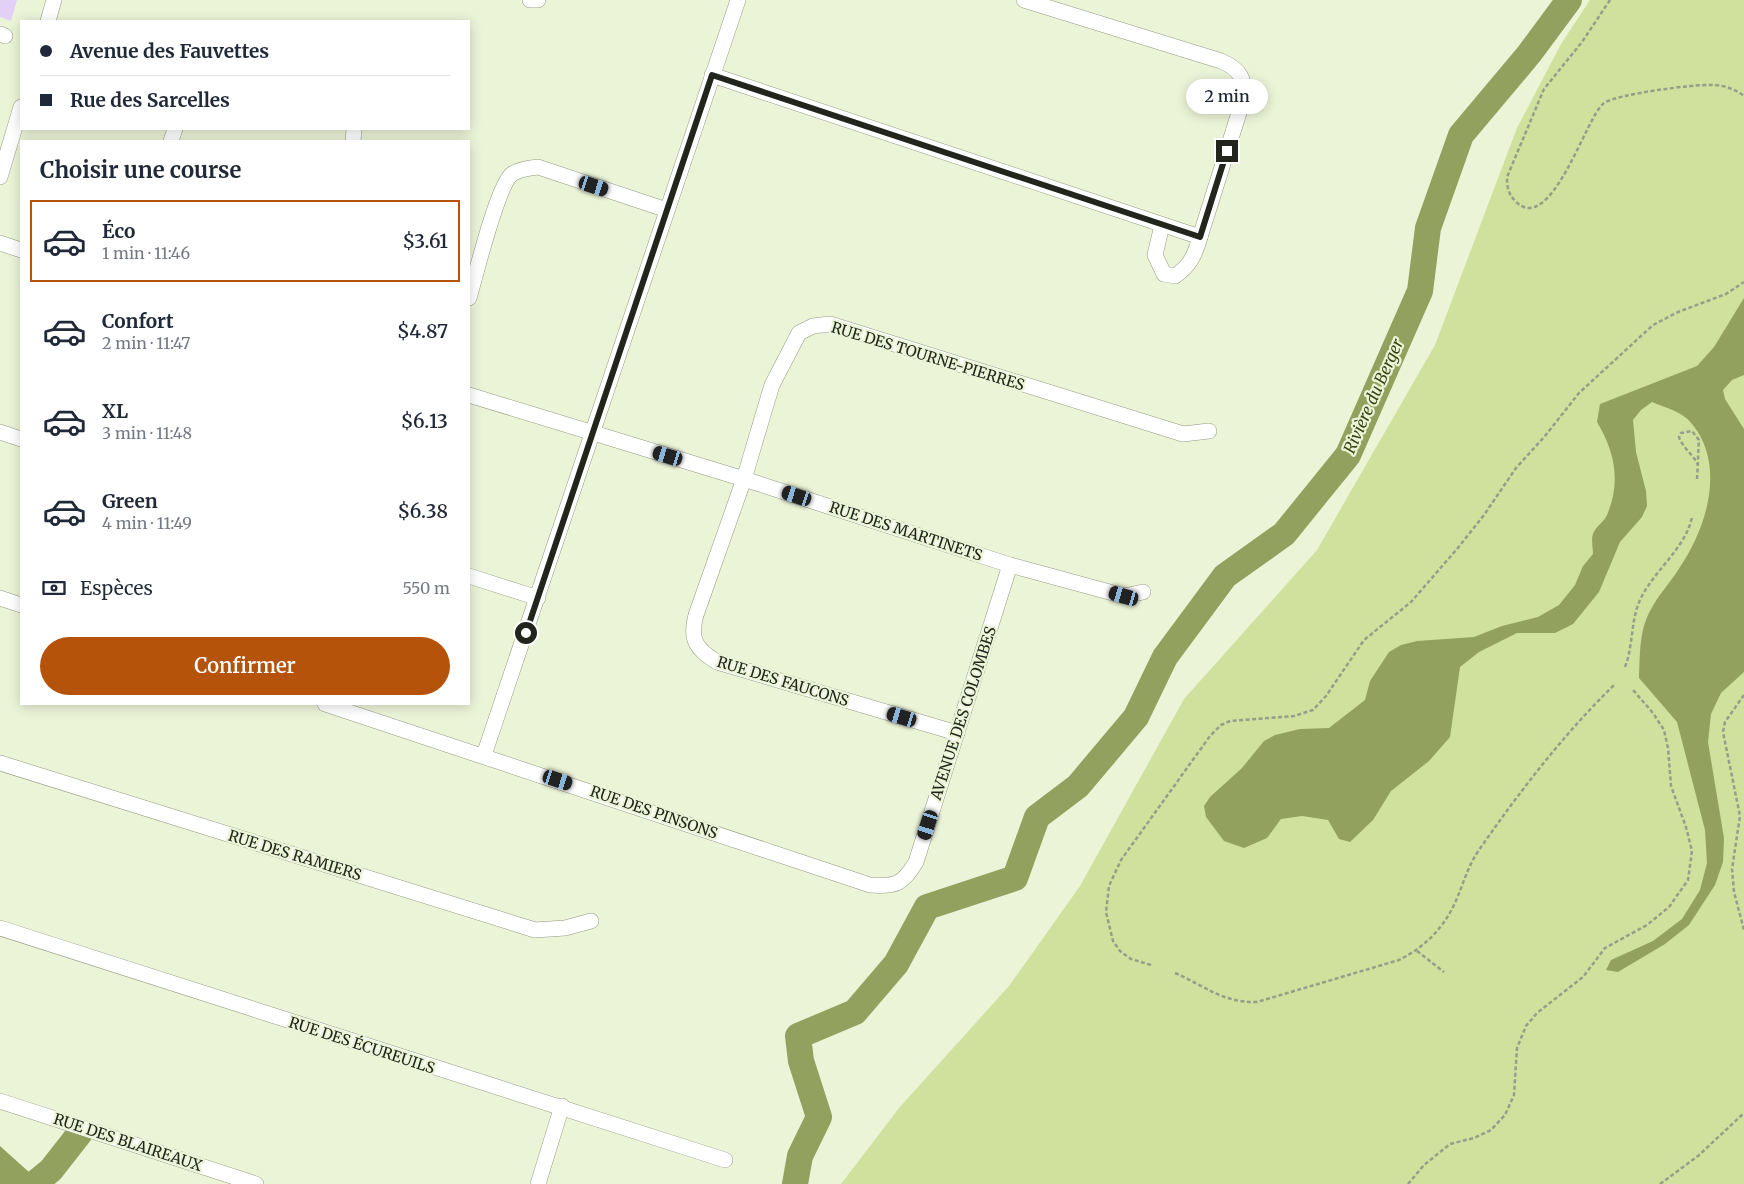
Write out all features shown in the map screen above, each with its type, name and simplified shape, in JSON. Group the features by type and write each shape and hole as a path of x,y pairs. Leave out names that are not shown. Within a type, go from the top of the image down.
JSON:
{"street":[{"path":"48,20 54,0"},
{"path":"530,0 538,0"},
{"path":"484,755 738,0"},
{"path":"1024,0 1221,61 1231,65 1240,73 1246,85 1243,100 1194,258 1185,270 1175,276 1164,274 1155,255 1162,225"},
{"path":"712,75 1200,237"},
{"path":"0,177 20,110"},
{"path":"470,295 501,192 512,174 524,169 538,168 667,210"},
{"path":"0,244 20,250"},
{"name":"RUE DES TOURNE-PIERRES","path":"744,479 772,385 799,333 813,326 830,324 1183,434 1209,431"},
{"name":"RUE DES MARTINETS","path":"470,395 744,479 1010,565 1124,596 1144,592"},
{"path":"0,432 20,439"},
{"name":"RUE DES FAUCONS","path":"744,479 693,626 694,641 703,654 717,662 957,733"},
{"name":"AVENUE DES COLOMBES","path":"898,884 907,876 916,862 1010,565"},
{"path":"470,576 538,598"},
{"path":"0,598 20,605"},
{"name":"RUE DES PINSONS","path":"328,705 870,884 886,886 898,884"},
{"name":"RUE DES RAMIERS","path":"0,763 535,930 565,928 591,922"},
{"name":"RUE DES ÉCUREUILS","path":"0,928 439,1069 562,1106 725,1160"},
{"name":"RUE DES BLAIREAUX","path":"0,1100 256,1184"},
{"path":"538,1184 562,1106"}],"path":[{"path":"1610,0 1582,42 1544,89 1507,177 1507,187 1510,196 1519,204 1530,207 1542,203 1553,192 1575,156 1596,111 1604,103 1612,99 1663,90 1712,85 1724,87 1744,96"},
{"path":"1151,964 1131,959 1120,951 1113,941 1106,912 1109,886 1121,860 1210,736 1221,724 1230,721 1304,714 1317,706 1334,686 1364,640 1411,602 1477,524 1516,468 1545,436 1579,393 1653,326 1678,312 1726,294 1744,282"},
{"path":"1697,479 1698,464 1699,440 1692,431 1681,433 1680,441 1692,453 1698,464"},
{"path":"1625,667 1632,643 1636,612 1641,597 1683,537 1692,517"},
{"path":"1175,973 1218,996 1239,1002 1257,1002 1399,960 1417,951 1445,922 1454,906 1471,863 1532,776 1566,735 1614,685"},
{"path":"1408,1184 1424,1165 1450,1144 1474,1138 1490,1130 1505,1115 1514,1095 1516,1048 1526,1026 1537,1012 1583,977 1605,948 1647,925 1669,907 1688,880 1692,851 1686,827 1671,786 1668,748 1664,730 1653,713 1633,690"},
{"path":"1744,695 1725,722 1723,732 1740,816 1732,869 1734,892 1744,930"},
{"path":"1417,951 1444,972"},
{"path":"1660,1184 1698,1156 1744,1113"}],"shaded area":[{"path":"1590,0 1744,0 1744,1184 841,1184 899,1108 1009,986 1080,886 1184,699 1317,550 1435,345 1517,128 1561,44"},
{"path":"1744,298 1744,375 1732,380 1723,390 1725,399 1744,429 1744,672 1721,693 1711,714 1708,742 1724,838 1723,862 1715,885 1689,925 1665,944 1618,972 1606,970 1611,960 1653,941 1682,919 1700,890 1707,863 1705,830 1677,722 1639,678 1641,644 1646,619 1657,599 1690,551 1705,515 1710,477 1708,458 1702,440 1692,424 1684,416 1652,402 1641,410 1633,420 1636,452 1646,491 1647,506 1642,517 1620,542 1599,592 1573,624 1555,633 1517,633 1479,652 1460,667 1450,737 1429,761 1391,791 1373,820 1350,842 1339,839 1328,820 1302,816 1281,819 1267,838 1244,848 1224,841 1206,817 1204,806 1210,797 1242,768 1264,741 1275,735 1300,729 1329,728 1365,700 1370,681 1389,652 1401,645 1417,641 1474,637 1502,626 1538,617 1559,605 1575,585 1583,566 1593,554 1593,534 1607,515 1614,491 1615,479 1612,456 1597,422 1600,404 1697,366 1714,347"},
{"path":"0,1146 30,1173 52,1178 55,1184 0,1184"}],"building":[{"path":"0,0 17,0 11,21 0,17"}],"waterway":[{"name":"Rivière du Berger","path":"795,1184 800,1156 819,1117 801,1061 798,1036 855,1012 896,964 927,907 1015,878 1037,817 1078,786 1136,717 1165,657 1225,576 1284,534 1348,455 1420,291 1428,228 1461,135 1529,54 1569,0"},
{"path":"34,1184 51,1170 80,1133"}],"route":[{"path":"526,633 712,75 1200,237 1227,151"}]}
